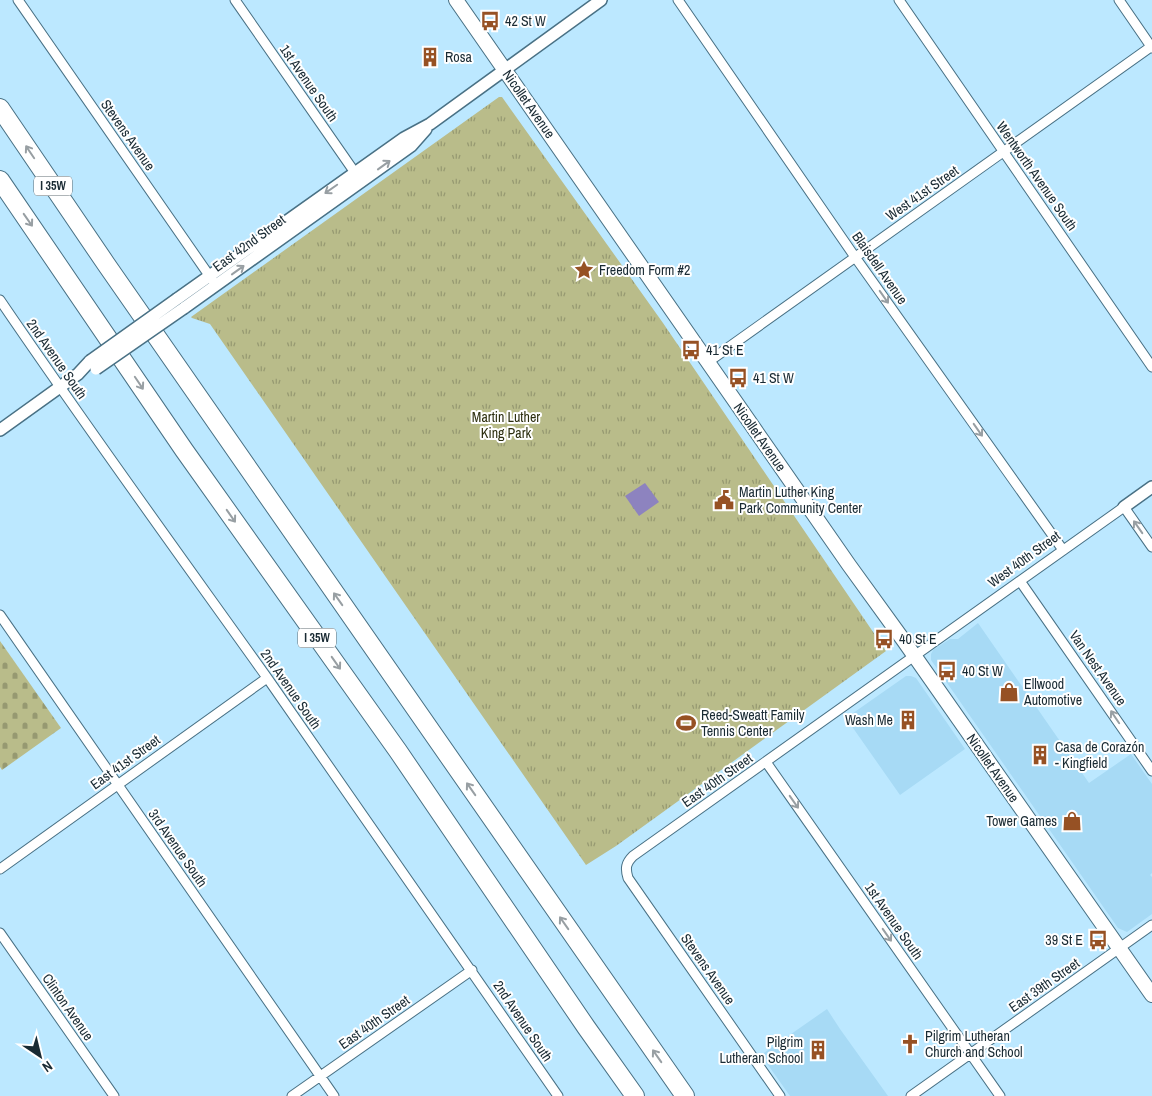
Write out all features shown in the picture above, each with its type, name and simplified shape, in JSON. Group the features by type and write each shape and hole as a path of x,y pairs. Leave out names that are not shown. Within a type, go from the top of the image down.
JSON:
{"highway":[{"name":"I 35W","path":"0,108 112,273 685,1096"},
{"name":"I 35W","path":"0,180 184,450 398,751 586,1028 635,1096"}],"main road":[{"name":"Nicollet Avenue","path":"456,0 1152,996"}],"street":[{"name":"Stevens Avenue","path":"18,0 213,281"},
{"name":"1st Avenue South","path":"235,0 358,177"},
{"name":"East 42nd Street","path":"0,430 213,281 358,177 404,138 430,124 601,0"},
{"name":"Blaisdell Avenue","path":"678,0 855,257 1063,550"},
{"name":"Wentworth Avenue South","path":"899,0 1152,367"},
{"path":"1119,0 1152,47"},
{"name":"West 41st Street","path":"708,362 1152,47"},
{"name":"2nd Avenue South","path":"0,300 472,970 558,1096"},
{"name":"West 40th Street","path":"914,656 1152,487"},
{"path":"1124,507 1152,547"},
{"name":"Van Nest Avenue","path":"1020,581 1152,771"},
{"name":"3rd Avenue South","path":"0,615 334,1096"},
{"name":"East 40th Street","path":"633,856 914,656"},
{"name":"East 41st Street","path":"0,869 267,678"},
{"name":"1st Avenue South","path":"766,762 1000,1096"},
{"name":"Stevens Avenue","path":"633,856 627,862 625,869 628,878 780,1096"},
{"name":"East 39th Street","path":"912,1096 1152,924"},
{"name":"Clinton Avenue","path":"0,933 114,1096"},
{"name":"East 40th Street","path":"292,1096 472,970"}],"shaded area":[{"path":"645,483 659,502 639,516 625,496"},
{"path":"978,623 1089,783 1131,754 1152,784 1152,873 1150,875 1152,877 1152,914 1127,932 1118,928 931,660 933,650 950,639 958,639"},
{"path":"906,676 916,678 965,749 900,795 846,718"},
{"path":"827,1009 888,1096 790,1096 761,1055"}],"green space":[{"name":"Martin Luther King Park","path":"499,97 502,97 663,323 886,651 616,846 586,865 210,324 191,317"},
{"path":"0,641 61,728 2,770 0,767"}],"place":[{"name":"42 St W","path":"490,21"},
{"name":"Rosa","path":"430,57"},
{"name":"Freedom Form #2","path":"584,270"},
{"name":"41 St E","path":"691,350"},
{"name":"41 St W","path":"738,378"},
{"name":"Martin Luther King Park Community Center","path":"724,500"},
{"name":"40 St E","path":"884,639"},
{"name":"40 St W","path":"947,671"},
{"name":"Ellwood Automotive","path":"1009,692"},
{"name":"Wash Me","path":"908,720"},
{"name":"Reed-Sweatt Family Tennis Center","path":"686,723"},
{"name":"Casa de Corazón - Kingfield","path":"1040,755"},
{"name":"Tower Games","path":"1072,821"},
{"name":"39 St E","path":"1098,940"},
{"name":"Pilgrim Lutheran Church and School","path":"910,1044"},
{"name":"Pilgrim Lutheran School","path":"818,1050"}]}
